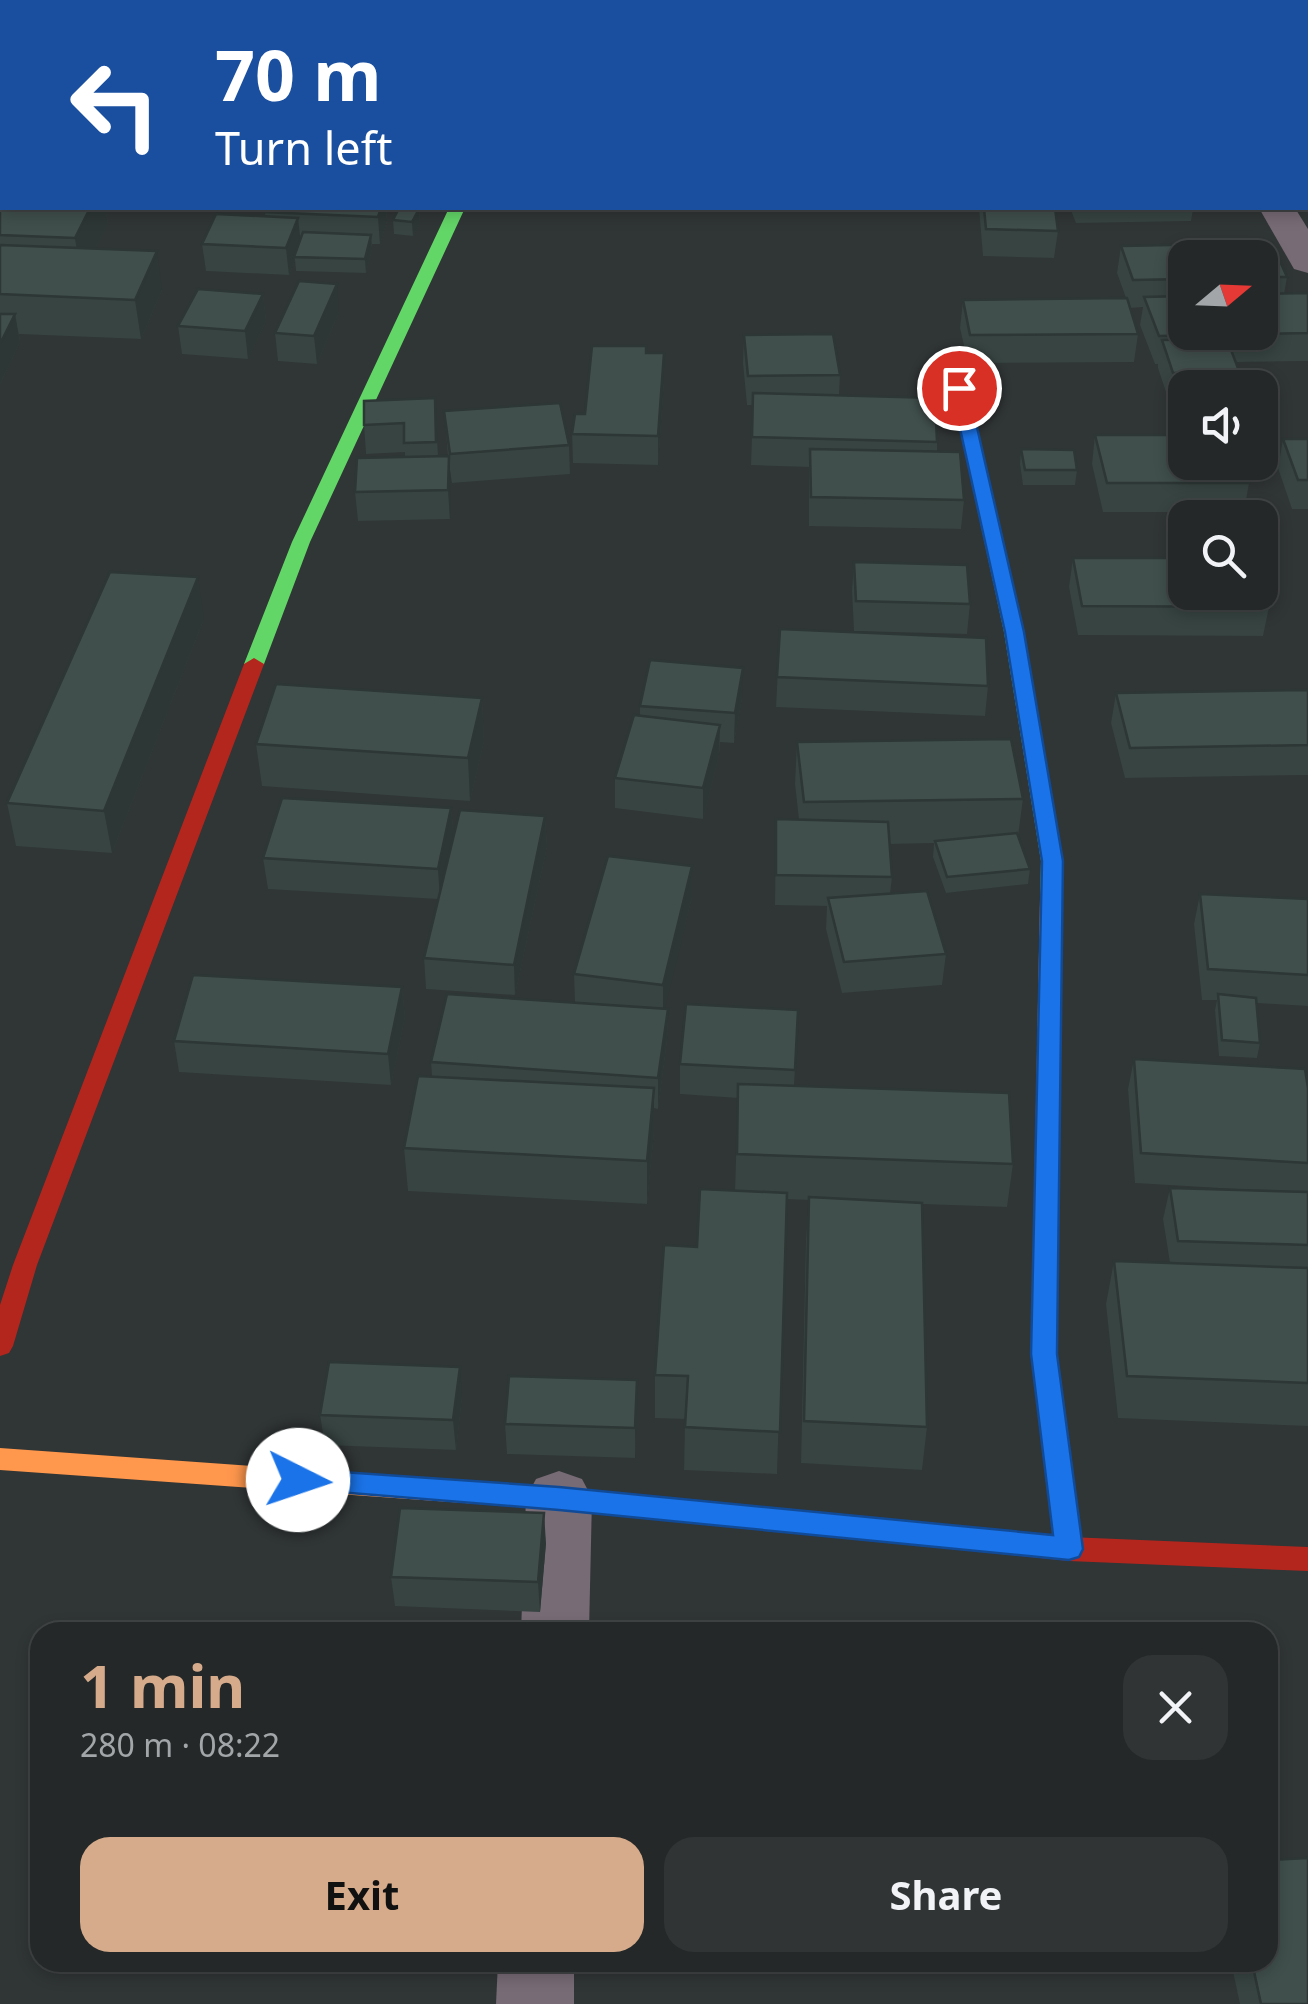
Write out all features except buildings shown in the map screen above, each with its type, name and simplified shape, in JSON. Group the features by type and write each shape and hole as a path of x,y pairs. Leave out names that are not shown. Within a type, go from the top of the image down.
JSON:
{"street":[{"path":"0,1346 26,1265 300,542 456,210"},
{"path":"1278,210 1308,261"},
{"path":"959,388 1014,632 1052,861 1044,1354 1069,1549"},
{"path":"0,1459 559,1498 1069,1549 1308,1559"},
{"path":"555,1622 559,1498"},
{"path":"535,2004 536,1972"}],"traffic: fast":[{"path":"254,664 301,542 456,210"},
{"path":"959,388 1014,632 1052,861 1051,900"}],"traffic: slow":[{"path":"1051,900 1044,1354 1069,1549"},
{"path":"0,1459 577,1500"}],"traffic: jam":[{"path":"0,1346 25,1265 254,664"},
{"path":"577,1500 1069,1549 1308,1559"}],"route":[{"path":"298,1480 559,1498 1069,1549 1044,1354 1052,861 1014,632 959,388"}]}
